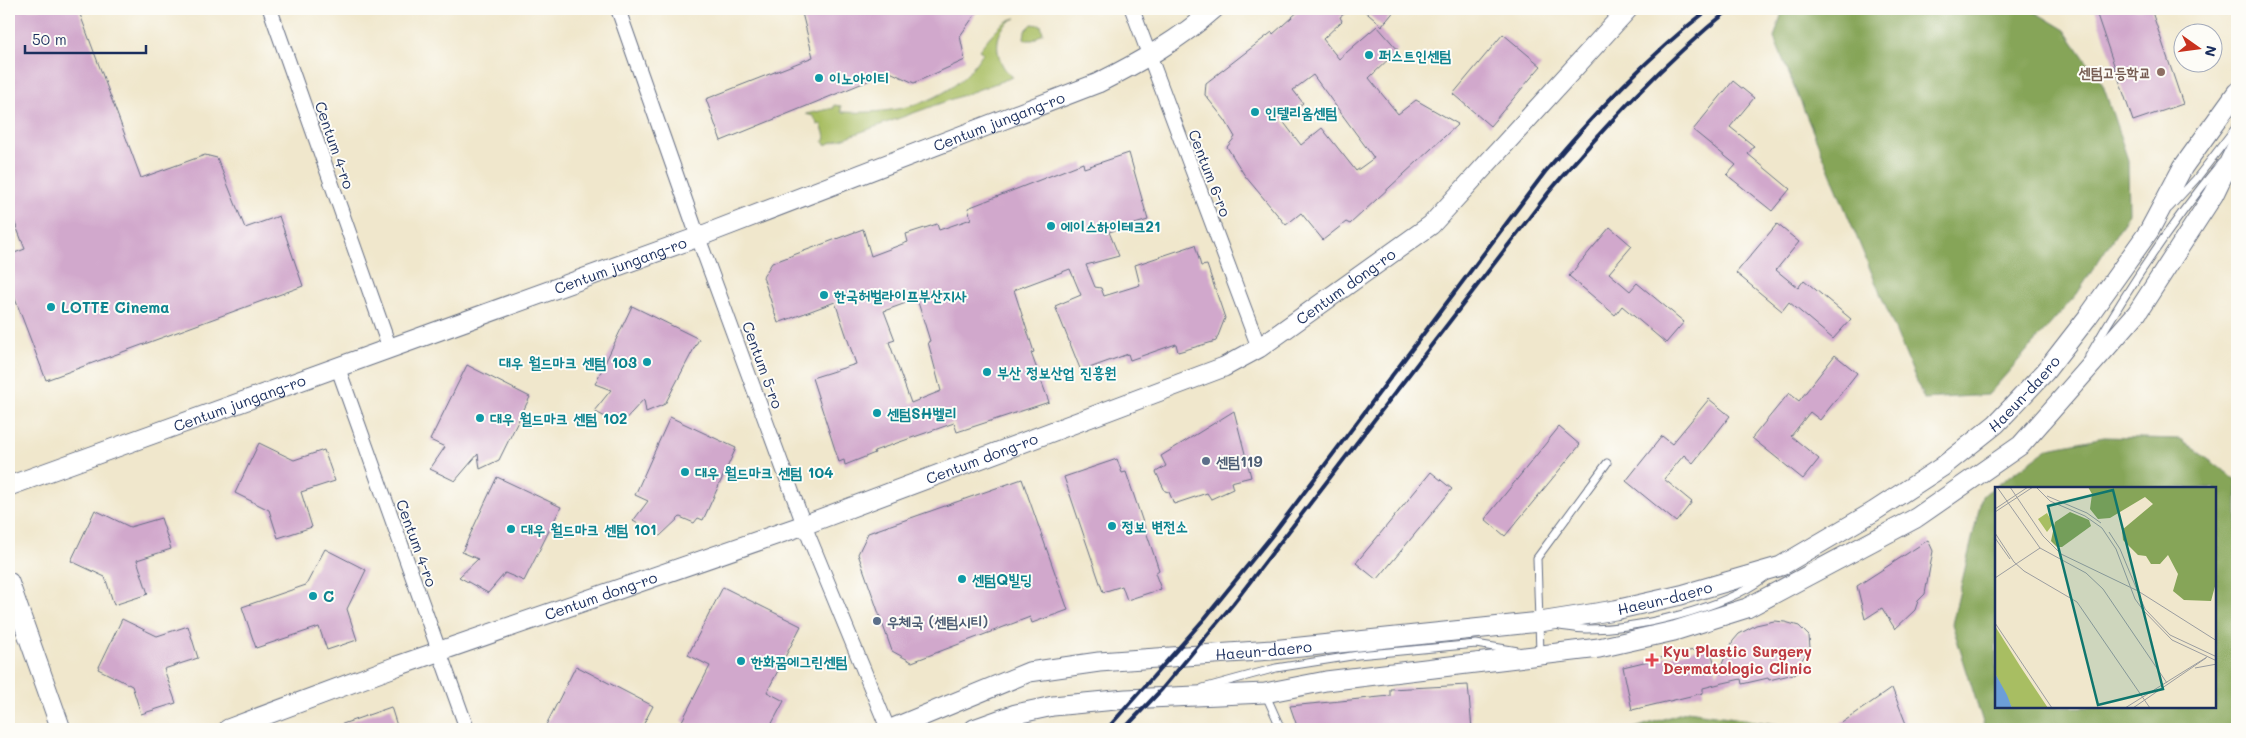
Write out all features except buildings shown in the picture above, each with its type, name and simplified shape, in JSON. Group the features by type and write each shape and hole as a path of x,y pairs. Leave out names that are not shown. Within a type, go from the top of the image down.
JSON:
{"main road":[{"name":"Centum jungang-ro","path":"9,486 698,237 1098,83 1150,57 1196,25 1214,9"},
{"name":"Centum dong-ro","path":"228,729 439,651 804,525 1224,367 1259,348 1432,225 1628,9"},
{"name":"Haeun-daero","path":"890,729 1028,672 1099,662 1272,650 1540,622 1615,610 1781,566 1873,512 1942,467 1996,424 2046,372 2149,231 2183,167 2237,92"},
{"path":"974,729 1016,714 1053,706 1265,693 1326,681 1599,648 1674,631 1747,608 1916,518 2022,445 2137,313 2214,194 2237,144"},
{"path":"9,582 61,729"}],"street":[{"name":"Centum 4-ro","path":"270,9 390,349"},
{"name":"Centum 5-ro","path":"618,9 698,237 804,525 890,729"},
{"name":"Centum 6-ro","path":"1132,9 1259,348"},
{"name":"Centum 4-ro","path":"338,368 467,729"}],"lane":[{"path":"2149,231 2196,179 2237,126"},
{"path":"1169,698 1276,668 1349,656 1476,644 1540,654 1536,558 1608,463"},
{"path":"1265,693 1281,729"}],"green space":[{"path":"1783,9 2030,9 2065,30 2103,85 2128,160 2129,214 2077,294 1988,395 1924,399 1774,38"},
{"path":"1016,18 1002,29 998,46 1002,63 1006,71 1013,77 825,145 823,141 826,139 821,124 818,125 813,116 806,114 834,108 834,105 841,106 841,112 893,110 926,101 942,94 969,72 983,53 979,50 991,35 1000,26"},
{"path":"1032,24 1041,25 1043,33 1033,40 1027,40 1024,38 1025,31"},
{"path":"2104,437 2180,439 2237,480 2237,729 1985,729 1952,624 1982,496 2049,448"},
{"path":"1688,711 1802,728 1802,729 1632,729"}],"railway":[{"path":"1107,729 1205,618 1270,538 1545,172 1583,128 1643,66 1709,9"},
{"path":"1124,729 1162,689 1233,604 1549,192 1635,96 1681,51 1730,9"}],"place":[{"name":"퍼스트인센텀","path":"1369,55"},
{"name":"센텀고등학교","path":"2161,72"},
{"name":"이노아이티","path":"819,78"},
{"name":"인텔리움센텀","path":"1255,112"},
{"name":"에이스하이테크21","path":"1051,226"},
{"name":"한국허벌라이프부산지사","path":"824,295"},
{"name":"LOTTE Cinema","path":"51,307"},
{"name":"대우 월드마크 센텀 103","path":"647,362"},
{"name":"부산 정보산업 진흥원","path":"987,372"},
{"name":"센텀SH벨리","path":"877,413"},
{"name":"대우 월드마크 센텀 102","path":"480,418"},
{"name":"센텀119","path":"1206,461"},
{"name":"대우 월드마크 센텀 104","path":"685,472"},
{"name":"정보 변전소","path":"1112,526"},
{"name":"대우 월드마크 센텀 101","path":"511,529"},
{"name":"센텀Q빌딩","path":"962,579"},
{"name":"C","path":"313,596"},
{"name":"우체국 (센텀시티)","path":"877,621"},
{"name":"Kyu Plastic Surgery Dermatologic Clinic","path":"1652,660"},
{"name":"한화꿈에그린센텀","path":"741,661"}]}
